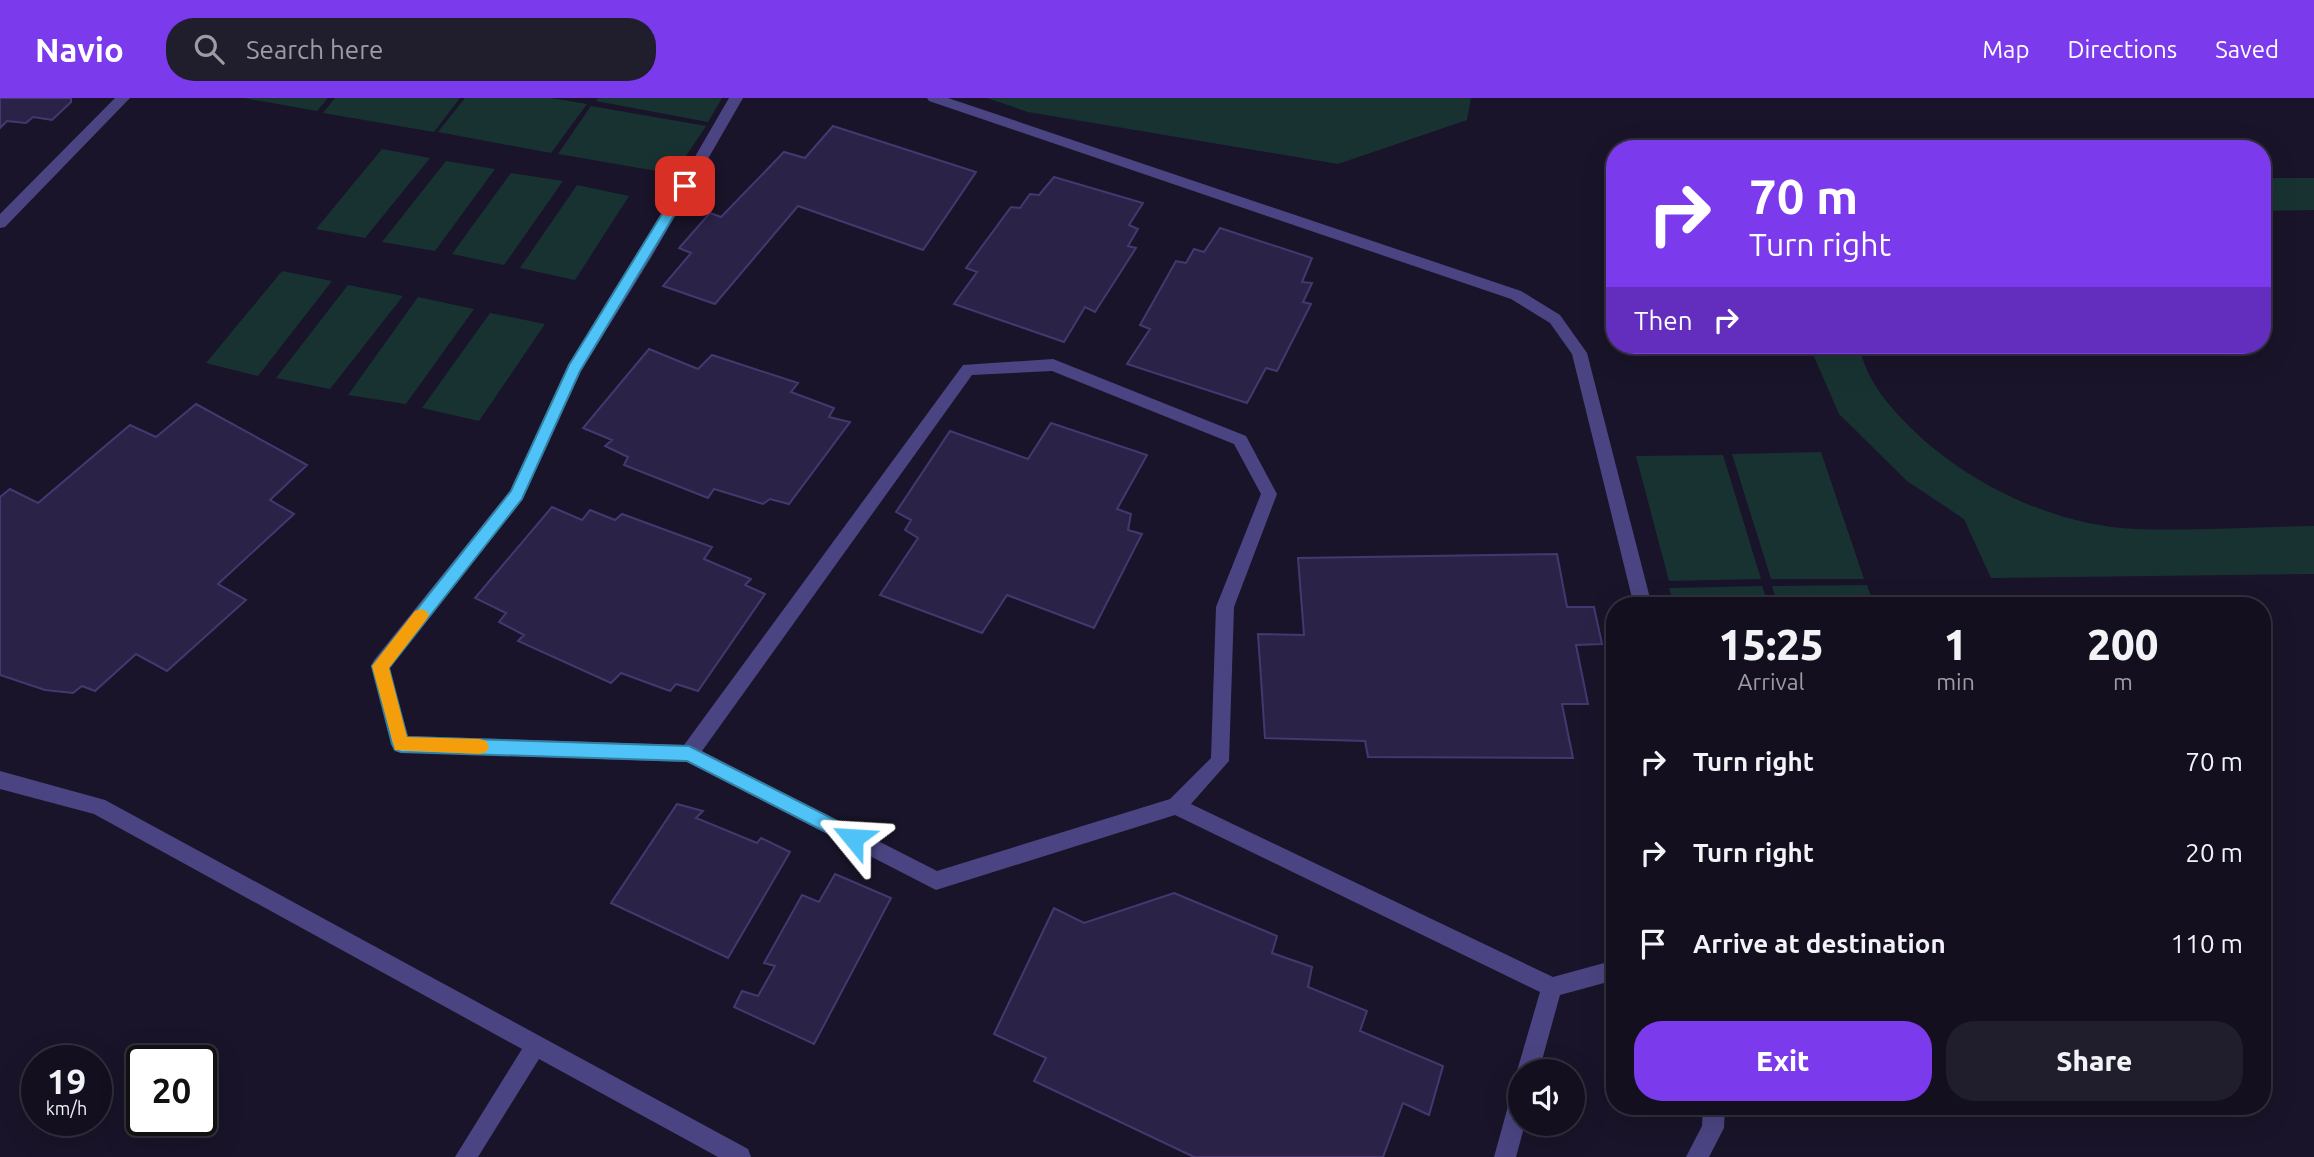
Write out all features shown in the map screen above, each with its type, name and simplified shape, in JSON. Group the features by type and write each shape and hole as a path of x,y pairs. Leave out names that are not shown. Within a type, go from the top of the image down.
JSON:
{"lane":[{"path":"0,223 123,98"},
{"path":"689,754 968,369 1053,365 1240,440 1269,494 1224,607 1220,761 1176,806 936,881 689,754 401,744 380,666 516,495 574,369 647,252 736,98"},
{"path":"934,98 1516,295 1555,319 1579,353 1641,597"},
{"path":"0,780 98,806 740,1157"},
{"path":"1176,806 1552,987 1606,972"},
{"path":"1531,1059 1552,987"},
{"path":"466,1157 536,1045"},
{"path":"1697,1157 1713,1128 1714,1115"},
{"path":"1505,1157 1511,1136"}],"green space":[{"path":"244,98 328,98 317,111"},
{"path":"335,98 460,98 434,132 323,113"},
{"path":"465,98 551,98 587,104 551,153 438,132"},
{"path":"598,98 722,98 708,122 596,101"},
{"path":"987,98 1471,98 1467,120 1338,164 1028,112"},
{"path":"591,106 706,126 674,174 558,154"},
{"path":"382,149 430,158 365,238 316,229"},
{"path":"446,161 495,169 435,251 382,242"},
{"path":"511,173 563,181 504,265 452,254"},
{"path":"2271,178 2314,178 2314,210 2271,211"},
{"path":"577,185 629,196 575,280 520,268"},
{"path":"282,271 332,281 258,376 206,363"},
{"path":"348,285 403,296 330,389 276,378"},
{"path":"418,297 474,309 406,404 348,395"},
{"path":"490,313 545,324 479,421 422,408"},
{"path":"1813,354 1861,354 1879,391 1912,429 1960,468 2016,499 2076,520 2137,529 2314,526 2314,574 1991,578 1964,519 1907,481 1839,414"},
{"path":"1821,452 1864,579 1771,579 1732,454"},
{"path":"1723,455 1761,579 1669,581 1636,456"},
{"path":"1867,585 1871,597 1775,597 1772,586"},
{"path":"1762,586 1766,597 1672,597 1669,588"}],"building":[{"path":"0,98 71,98 71,102 52,120 33,117 26,123 7,121 0,128"},
{"path":"833,126 976,172 923,250 798,206 715,304 663,286 691,253 679,248 710,213 721,217 784,152 805,158"},
{"path":"1054,177 1143,203 1129,225 1138,229 1128,246 1136,248 1095,312 1085,307 1064,342 954,304 977,272 966,268 1011,207 1020,208 1030,194 1039,195"},
{"path":"1220,228 1312,258 1302,282 1312,283 1303,302 1311,304 1277,371 1266,368 1247,403 1127,364 1150,329 1140,325 1176,261 1186,263 1194,249 1204,252"},
{"path":"649,349 698,369 712,355 798,383 791,392 834,408 829,417 850,422 789,504 770,499 763,504 714,489 708,498 624,465 628,457 605,446 612,440 583,428"},
{"path":"196,404 307,465 270,500 294,514 218,584 246,600 167,671 136,654 95,691 82,686 73,693 45,690 0,675 0,497 10,489 38,503 130,425 156,437"},
{"path":"1051,423 1147,455 1117,509 1131,514 1128,530 1142,534 1094,628 1007,595 982,633 880,595 918,538 905,530 911,520 896,512 950,431 1028,459"},
{"path":"552,507 582,520 590,510 615,520 622,514 712,547 704,559 751,579 745,585 765,594 698,691 676,684 670,691 621,673 611,683 518,641 524,635 499,622 506,613 475,598"},
{"path":"1557,554 1567,607 1594,607 1602,644 1576,645 1588,704 1562,704 1573,758 1368,757 1365,741 1265,738 1258,634 1304,635 1298,558"},
{"path":"677,804 703,811 696,818 757,843 761,838 790,852 728,958 611,903"},
{"path":"835,874 891,898 814,1044 734,1007 742,991 758,996 775,966 764,963 802,895 819,902"},
{"path":"1174,893 1277,936 1272,953 1312,967 1308,987 1367,1011 1360,1031 1443,1066 1429,1115 1403,1103 1383,1157 1194,1157 1034,1081 1046,1058 994,1034 1054,908 1084,923"}],"slow traffic":[{"path":"421,615 380,666 401,744 480,747"}],"route":[{"path":"685,186 574,369 516,495 380,666 401,744 689,754 853,838"}]}
